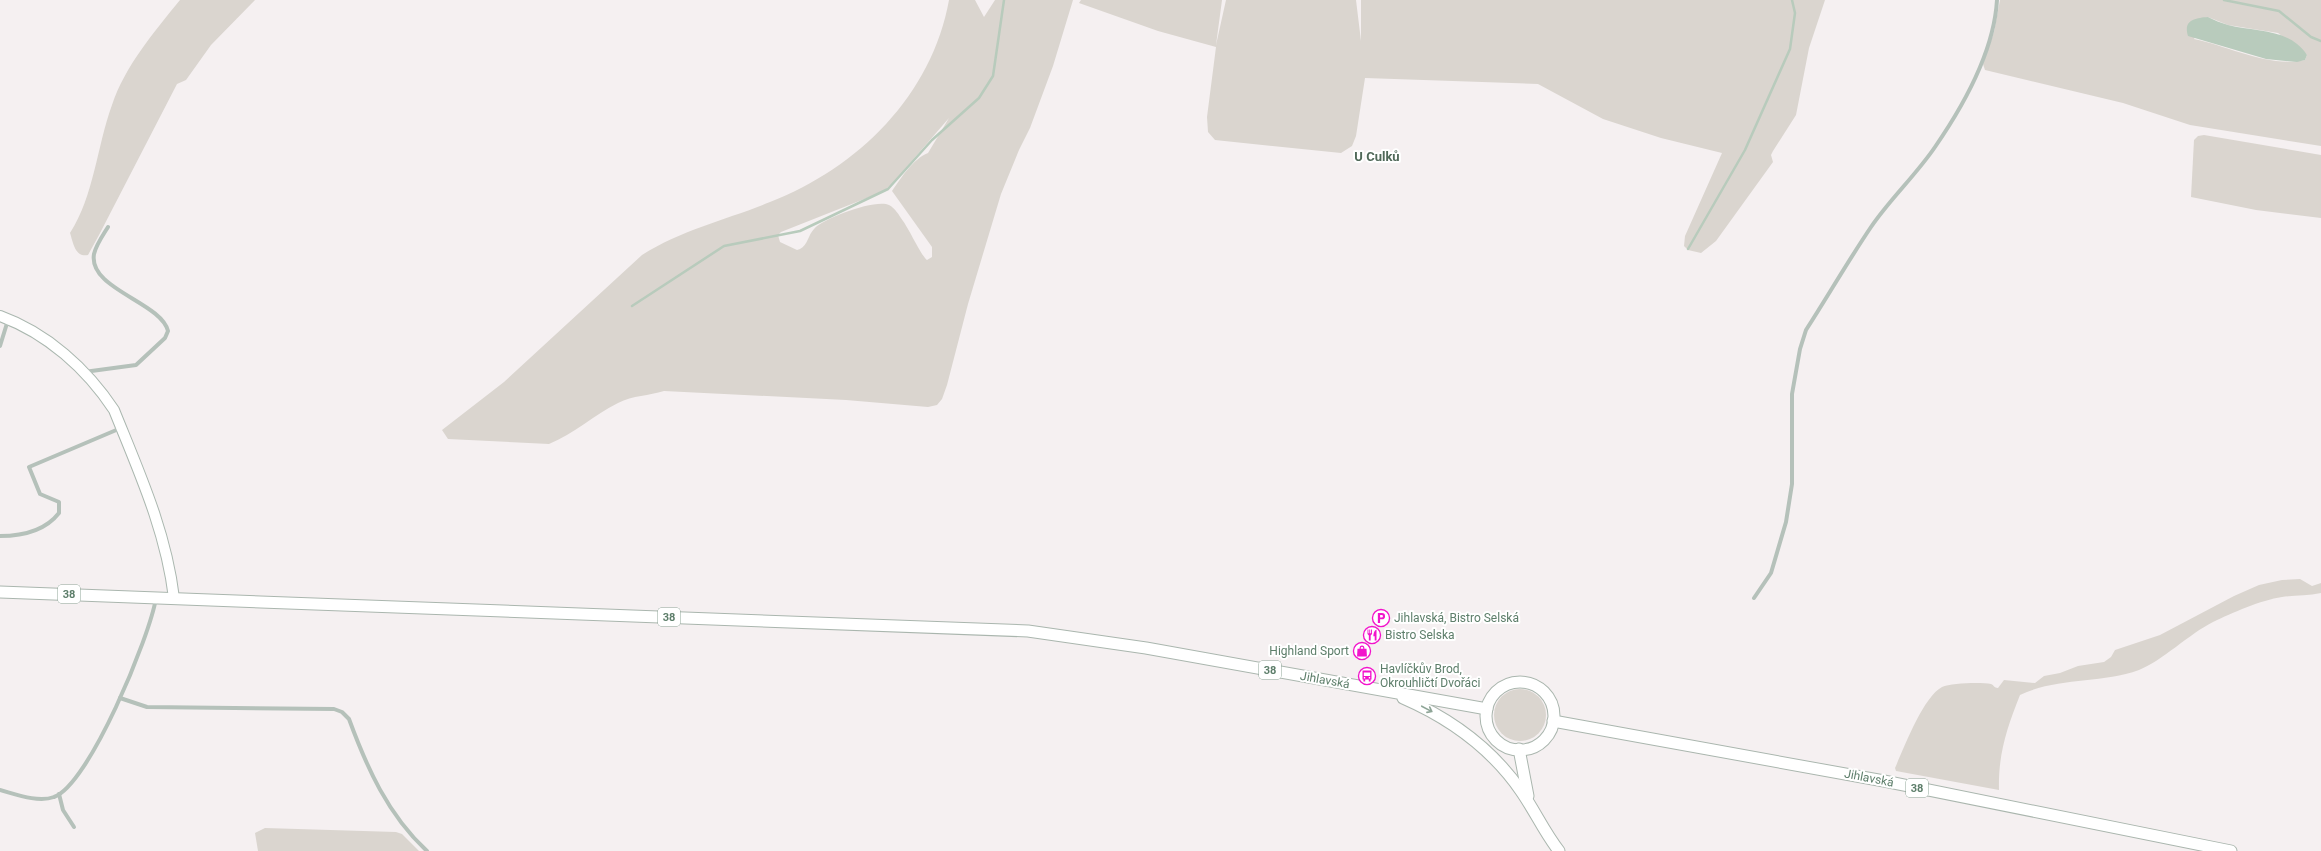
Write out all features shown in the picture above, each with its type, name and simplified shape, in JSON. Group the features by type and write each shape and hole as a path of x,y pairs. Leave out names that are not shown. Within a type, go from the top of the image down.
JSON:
{"main road":[{"name":"38","path":"0,592 174,598"},
{"name":"Jihlavská","path":"174,598 1007,630 1058,634 1163,651 1487,709"},
{"path":"1526,682 1537,686 1546,694 1552,704 1553,721 1549,733 1541,742 1531,748 1519,750 1506,747 1496,739 1488,728 1487,709 1491,698 1498,689 1509,683 1526,682"},
{"path":"1378,690 1398,696 1430,710 1472,740 1507,773 1559,851"},
{"name":"Jihlavská","path":"1553,721 1884,781 2231,851"},
{"path":"1519,750 1523,778 1534,812"}],"street":[{"path":"1754,598 1771,573 1786,522 1792,484 1792,394 1800,350 1806,330 1871,227 1897,191 1934,147 1968,90 1980,64 1994,26 1997,0"},
{"path":"84,372 136,365 165,338 168,331 163,321 115,287 98,271 94,263 94,255 96,248 108,227"},
{"path":"0,346 4,318 47,341 67,355 104,395 114,410 159,524 168,556 174,598"},
{"path":"0,536 18,536 28,533 46,525 59,513 59,502 40,494 29,466 121,428"},
{"path":"0,790 41,799 48,799 59,794 82,767 120,698 145,637 156,598"},
{"path":"120,698 147,707 334,709 342,712 349,719 375,781 395,816 407,833 426,851"},
{"path":"59,794 63,810 74,827"}],"shaded area":[{"path":"180,0 255,0 211,45 186,80 177,84 88,255 80,254 75,248 70,233 85,203 112,105 124,77 132,63 160,24"},
{"path":"949,0 975,0 984,17 995,0 1073,0 1053,66 1030,128 1019,150 1001,194 968,304 947,385 942,399 937,405 928,407 846,400 664,391 624,400 567,435 549,444 448,439 442,430 504,382 642,255 673,238 770,202 802,187 833,169 861,148 886,124 908,97 926,67 940,35","holes":["949,118 928,153 912,164 892,191 932,247 932,257 927,260 925,258 897,212 889,205 882,204 862,207 828,220 814,229 805,245 800,249 797,250 780,242 778,235 781,232 882,192 891,185"]},
{"path":"1081,0 1222,0 1216,45 1226,0 1356,0 1361,41 1361,0 1825,0 1809,48 1796,115 1771,155 1773,162 1716,241 1701,253 1688,250 1684,246 1685,236 1722,153 1661,138 1603,119 1538,84 1365,78 1356,136 1352,146 1341,153 1215,140 1208,132 1207,117 1216,47 1158,31 1079,3"},
{"path":"2000,0 2321,0 2321,146 2190,125 2123,103 1985,70 1983,64 1994,32","holes":["2208,17 2228,25 2278,33 2307,55 2305,60 2291,62 2263,59 2194,39"]},
{"path":"2208,17 2228,25 2261,30 2281,35 2300,46 2307,55 2305,60 2297,62 2266,59 2188,36 2187,26 2191,21"},
{"path":"2204,135 2321,155 2321,218 2256,210 2191,197 2194,140 2198,136"},
{"path":"2300,579 2312,586 2321,583 2321,593 2287,596 2256,604 2238,611 2204,627 2148,666 2139,670 2109,677 2049,685 2020,695 2004,741 2000,765 1999,790 1896,771 1895,768 1921,712 1928,701 1942,687 1959,684 1980,683 1991,684 1998,688 2004,680 2035,683 2044,676 2060,673 2078,666 2104,662 2111,657 2115,650 2160,635 2234,596 2259,585 2282,580"},
{"path":"1515,689 1525,689 1539,696 1546,710 1546,720 1539,734 1525,741 1515,741 1505,737 1498,730 1494,720 1494,710 1498,700 1505,693"},
{"path":"265,828 396,832 402,834 419,851 258,851 255,833"}],"waterway":[{"path":"632,306 724,246 800,231 888,189 932,140 979,98 993,76 1004,0"},
{"path":"1688,249 1745,150 1790,49 1795,13 1792,0"},
{"path":"2224,0 2279,11 2311,37 2321,41"}],"place":[{"name":"Jihlavská, Bistro Selská","path":"1381,618"},
{"name":"Bistro Selska","path":"1372,635"},
{"name":"Highland Sport","path":"1362,651"},
{"name":"Havlíčkův Brod, Okrouhličtí Dvořáci","path":"1367,676"}],"district":[{"name":"U Culků","path":"1377,156"}]}
